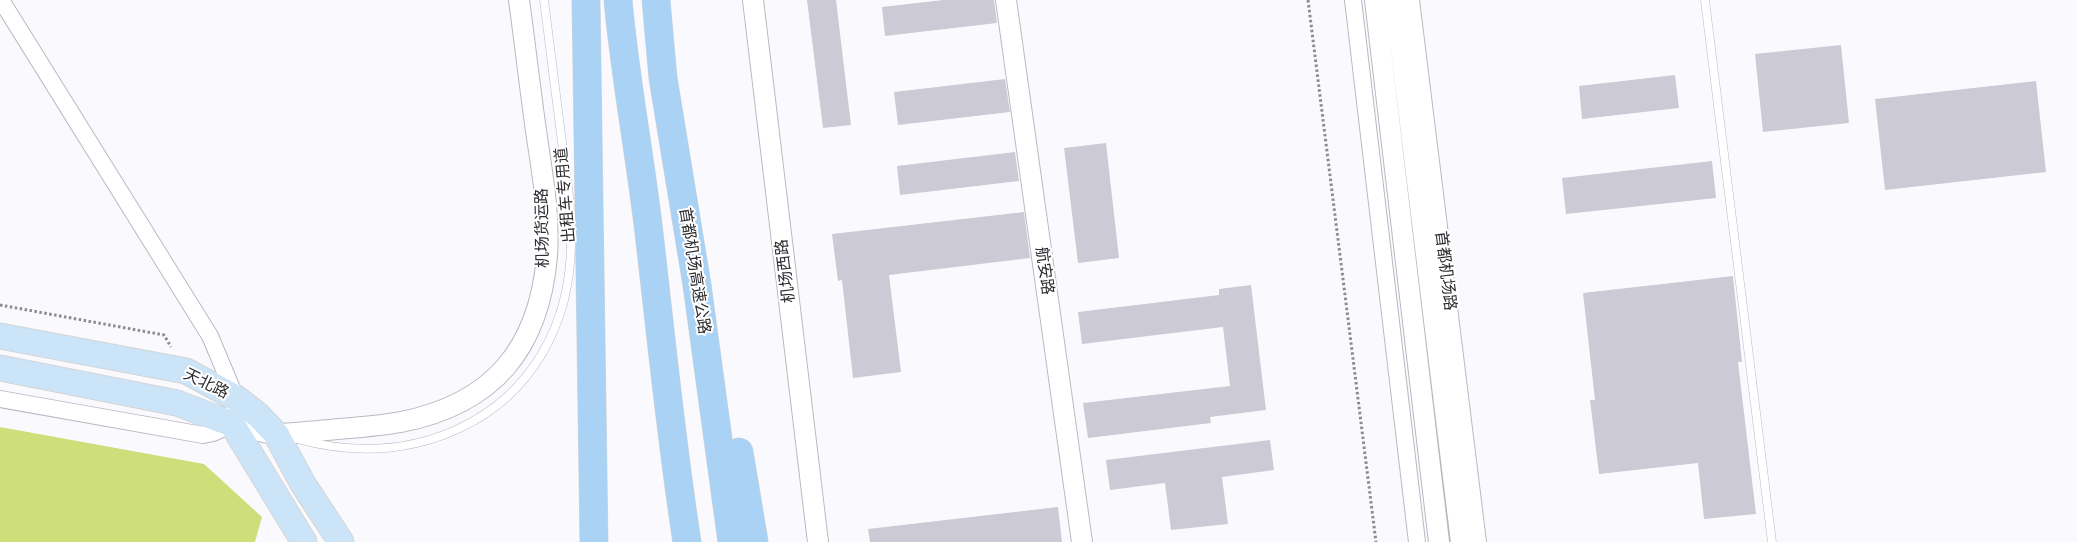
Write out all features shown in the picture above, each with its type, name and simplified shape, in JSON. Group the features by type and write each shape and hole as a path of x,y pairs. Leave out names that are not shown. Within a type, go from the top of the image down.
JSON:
{"highway":[{"path":"586,0 594,542"},
{"path":"618,0 627,86 649,232 687,542"},
{"name":"首都机场高速公路","path":"656,0 663,78 696,285 732,542"},
{"path":"663,78 696,202 754,542"},
{"path":"668,542 668,519 676,468 675,450"}],"main road":[{"name":"天北路","path":"0,336 186,371 236,398 258,415 276,434 304,484 341,542"},
{"name":"天北路","path":"0,368 177,403 232,424 304,542"}],"street":[{"path":"0,399 194,435 213,433 232,424 236,398 210,336 1,0"},
{"name":"机场货运路","path":"232,424 276,434 388,424 427,416 452,407 484,388 497,376 519,348 529,332 536,314 544,279 547,254 546,212 519,0"},
{"name":"机场西路","path":"753,0 818,542"},
{"name":"航安路","path":"1006,0 1082,542"},
{"path":"1353,0 1417,542"},
{"path":"1375,0 1439,542"},
{"name":"首都机场路","path":"1396,0 1461,542"},
{"name":"首都机场路","path":"1411,0 1478,542"}],"lane":[{"name":"出租车专用道","path":"276,434 323,446 375,450 444,436 478,420 507,399 544,353 560,315 569,274 571,246 567,182 544,0"},
{"path":"1705,0 1772,542"}],"path":[{"path":"1308,0 1376,542"},
{"path":"0,305 164,335 186,371"}],"green space":[{"path":"0,427 204,464 262,517 255,542 0,542"}],"building":[{"path":"807,0 836,0 851,125 823,128"},
{"path":"943,0 994,0 997,23 885,36 882,7"},
{"path":"1841,45 1849,123 1763,132 1755,54"},
{"path":"1675,75 1679,108 1582,119 1579,86"},
{"path":"1005,79 1010,112 898,125 894,92"},
{"path":"2036,81 2046,172 1885,190 1875,99"},
{"path":"1106,143 1119,258 1078,263 1064,148"},
{"path":"1015,152 1019,181 900,195 897,166"},
{"path":"1712,161 1716,198 1566,214 1562,178"},
{"path":"1024,212 1030,258 889,275 901,372 853,378 842,280 838,281 832,234"},
{"path":"1733,276 1742,362 1738,362 1756,514 1704,519 1698,463 1599,474 1590,400 1595,400 1583,293"},
{"path":"1251,285 1266,410 1210,417 1211,423 1088,438 1083,403 1230,386 1223,327 1082,344 1078,312 1219,295 1219,289"},
{"path":"1270,440 1274,470 1222,477 1228,524 1171,530 1165,483 1110,490 1106,460"},
{"path":"1058,507 1062,542 870,542 868,529"}]}
